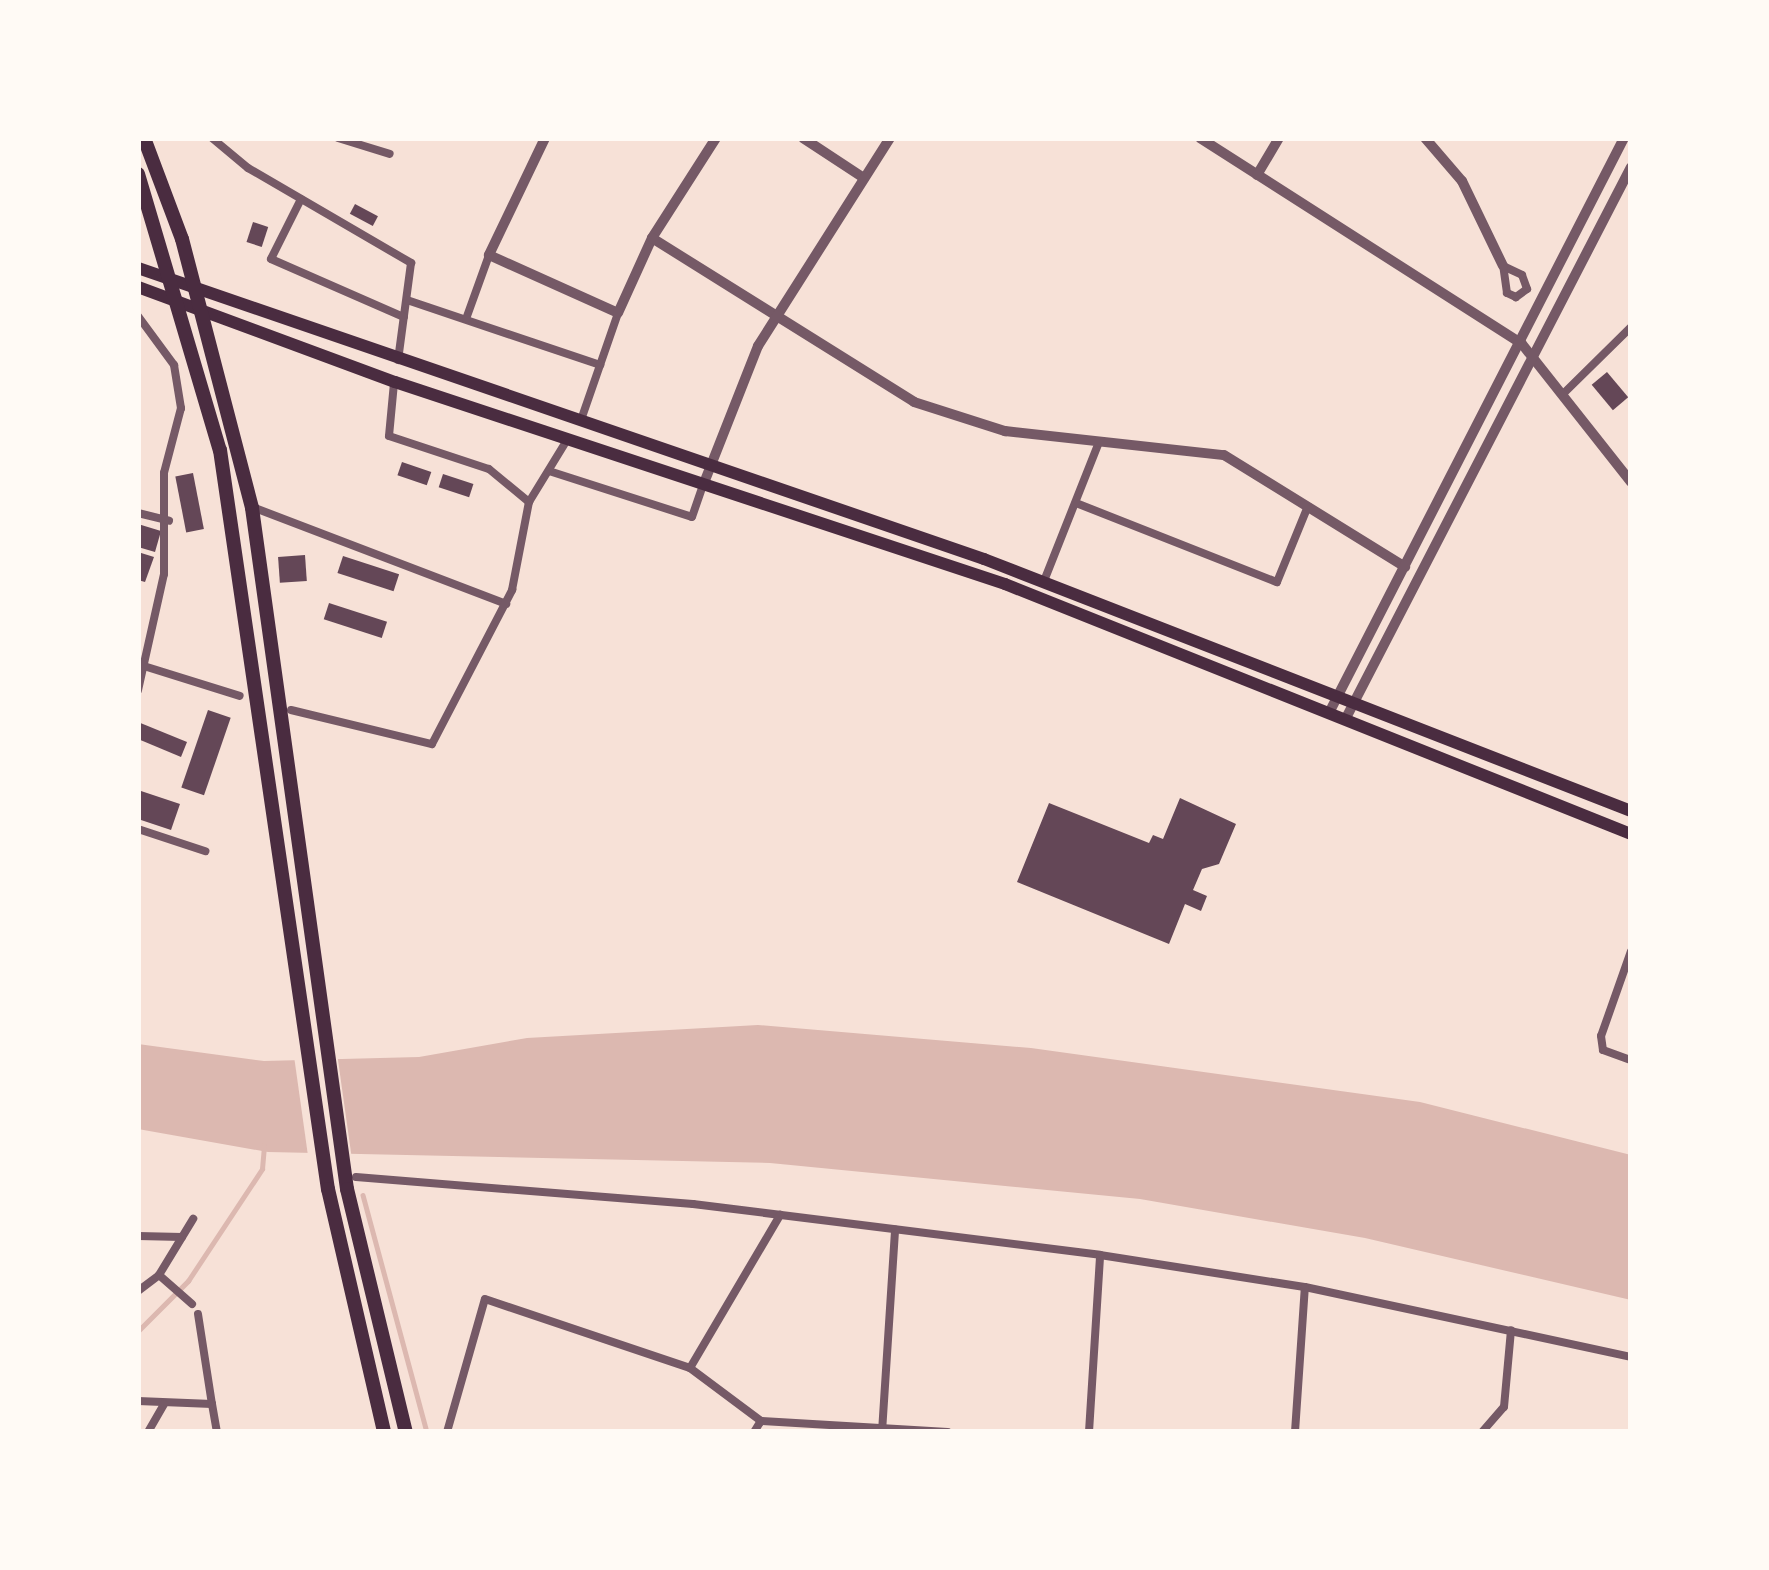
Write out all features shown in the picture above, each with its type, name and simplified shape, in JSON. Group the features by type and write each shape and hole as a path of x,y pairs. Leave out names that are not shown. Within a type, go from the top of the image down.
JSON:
{"highway":[{"path":"144,138 197,291 252,508 301,895 351,1183 406,1432"},
{"path":"138,174 220,450 328,1189 384,1432"}],"main road":[{"path":"138,268 1044,581 1631,811"},
{"path":"138,287 394,382 1005,584 1631,834"}],"street":[{"path":"212,138 301,199 411,263 398,360"},
{"path":"338,138 390,154"},
{"path":"466,320 489,256 545,138"},
{"path":"581,421 618,314 652,238 716,138"},
{"path":"803,138 864,178"},
{"path":"549,471 692,518 710,464 775,316 890,138"},
{"path":"1200,138 1522,344 1631,482"},
{"path":"1257,175 1280,138"},
{"path":"1425,138 1462,182 1503,266"},
{"path":"1330,711 1624,138"},
{"path":"1346,718 1631,167"},
{"path":"301,199 271,260 404,317"},
{"path":"652,238 914,402 1005,431 1224,455 1405,567"},
{"path":"489,256 618,314"},
{"path":"406,300 600,365"},
{"path":"138,316 175,364 181,386 164,472 169,521 147,667 138,690"},
{"path":"1563,394 1631,327"},
{"path":"394,382 389,436 489,469 529,502"},
{"path":"291,710 432,744 506,604 529,502 568,439"},
{"path":"1044,581 1099,442"},
{"path":"1076,503 1277,582 1308,505"},
{"path":"252,508 506,604"},
{"path":"138,513 169,521"},
{"path":"147,667 240,696"},
{"path":"138,830 205,851"},
{"path":"1631,951 1601,1036 1603,1049 1631,1060"},
{"path":"351,1183 780,1215 1100,1255 1305,1287 1631,1358"},
{"path":"690,1368 780,1215"},
{"path":"138,1291 159,1275 194,1219"},
{"path":"882,1430 896,1229"},
{"path":"138,1236 182,1237"},
{"path":"1089,1432 1100,1255"},
{"path":"159,1275 189,1301"},
{"path":"1295,1432 1305,1287"},
{"path":"447,1432 485,1299 690,1368 761,1421 948,1432"},
{"path":"198,1314 217,1432"},
{"path":"1483,1432 1504,1407 1511,1330"},
{"path":"138,1401 212,1403"},
{"path":"148,1432 164,1404"},
{"path":"754,1432 761,1421"}],"shaded area":[{"path":"758,1025 1031,1048 1420,1102 1631,1155 1631,1300 1365,1238 1140,1199 770,1163 268,1152 138,1129 138,1044 264,1061 419,1057 527,1038"}],"pier":[{"path":"337,1053 351,1156 309,1162 294,1059"}],"building":[{"path":"355,204 378,216 373,226 350,214"},
{"path":"253,222 268,227 262,247 247,242"},
{"path":"1607,372 1628,397 1613,410 1592,385"},
{"path":"402,462 431,472 427,485 397,475"},
{"path":"193,473 204,529 186,532 175,476"},
{"path":"443,474 473,484 469,497 439,487"},
{"path":"138,524 161,531 155,552 138,547"},
{"path":"138,552 154,557 145,582 138,580"},
{"path":"305,555 307,581 280,583 278,557"},
{"path":"343,556 399,574 394,591 337,573"},
{"path":"329,603 387,622 382,638 324,619"},
{"path":"208,710 231,718 204,795 181,788"},
{"path":"138,722 187,742 181,757 138,739"},
{"path":"138,790 180,804 171,830 138,819"},
{"path":"1180,798 1236,824 1219,864 1202,869 1193,890 1207,896 1201,911 1185,904 1169,944 1017,882 1049,803 1149,843 1153,835 1163,839"}],"waterway":[{"path":"138,1331 188,1281 262,1169 264,1146"},
{"path":"363,1195 427,1432"}]}
